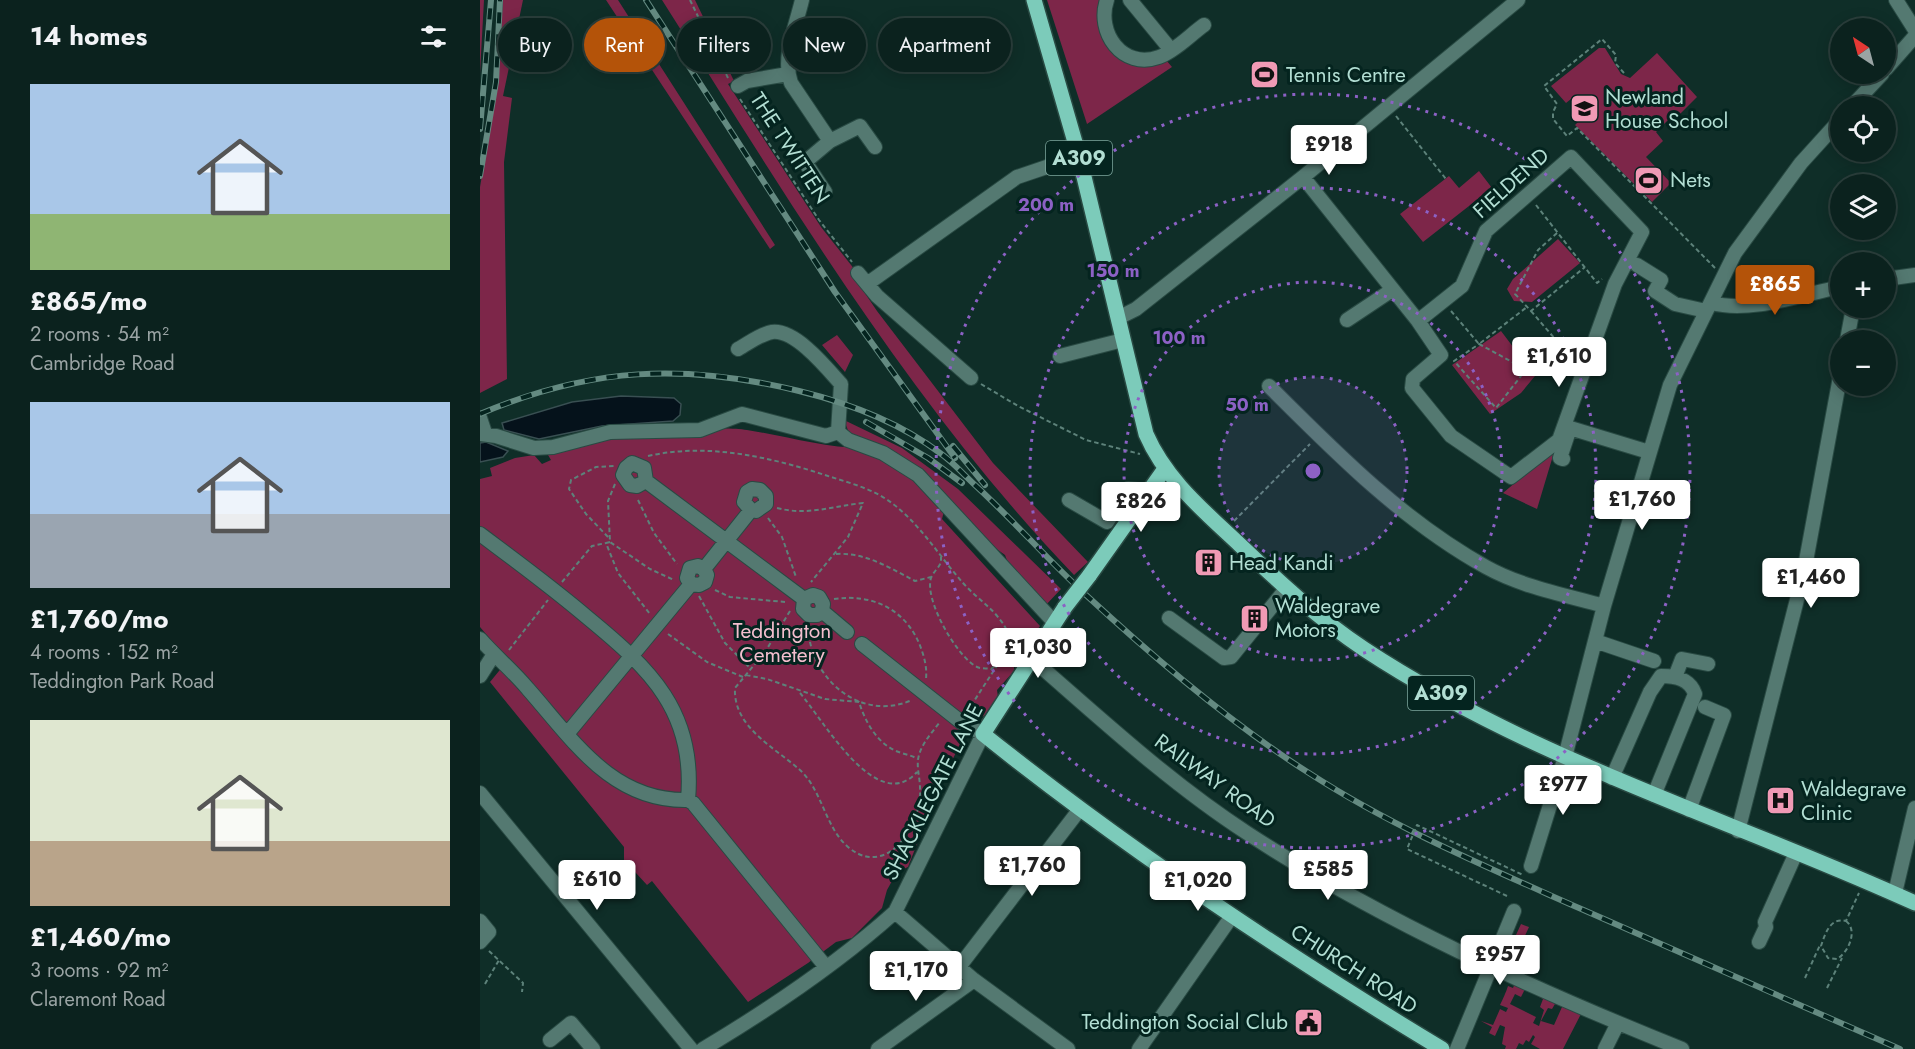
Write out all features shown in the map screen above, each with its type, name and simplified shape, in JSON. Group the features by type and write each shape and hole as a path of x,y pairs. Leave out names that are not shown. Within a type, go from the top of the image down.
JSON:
{"main road":[{"name":"A309","path":"1034,0 1078,156 1146,434 1164,470 1286,589 1364,649 1454,701 1612,778 1915,903"},
{"name":"SHACKLEGATE LANE","path":"983,734 1054,622 1164,470"},
{"name":"CHURCH ROAD","path":"983,734 1080,809 1232,916 1442,1049"}],"street":[{"path":"802,0 787,61 788,74 791,84 830,142"},
{"path":"1107,0 1103,25 1114,46 1123,53 1144,59 1158,57 1171,50 1204,25"},
{"path":"1130,0 1171,50"},
{"path":"1896,0 1915,30"},
{"path":"1118,318 1136,309 1303,177 1513,1"},
{"path":"1896,58 1915,36"},
{"path":"736,88 747,81 788,74"},
{"path":"1861,96 1873,84"},
{"path":"825,192 805,162 830,142 860,126 875,147"},
{"path":"1527,871 1565,757 1604,606 1670,386 1735,253 1801,164 1830,131"},
{"path":"971,378 862,279 1017,177 1078,156"},
{"name":"FIELDEND","path":"1303,177 1418,321 1441,355 1413,379 1412,388 1451,436 1511,477 1558,440 1615,284 1642,232 1570,158 1486,231 1461,286 1418,321"},
{"path":"1637,265 1661,280 1655,291 1675,304 1708,307 1751,305 1830,289"},
{"path":"1896,278 1915,275"},
{"path":"1347,320 1392,290"},
{"path":"738,349 771,333 784,333 794,337 841,384 838,432"},
{"path":"1060,356 1123,340"},
{"path":"1269,386 1376,490 1428,530 1487,568 1525,584 1604,606"},
{"path":"1738,831 1804,572 1836,396"},
{"path":"1563,459 1560,458 1577,406"},
{"path":"480,418 483,434 534,448 553,447 610,432 700,430 742,414 826,436 838,432"},
{"path":"1570,428 1649,452"},
{"path":"838,432 848,440 883,453 918,475 1054,622"},
{"path":"632,475 801,599 813,595 819,597 823,604 822,611 847,632"},
{"path":"1069,500 1107,522 1128,489 1150,490"},
{"path":"567,734 693,581 695,566 704,569 759,508"},
{"path":"480,534 555,591 631,654 659,686 678,719 688,763 688,800 826,967"},
{"path":"1169,618 1224,658 1231,657 1286,589"},
{"path":"480,639 508,666 588,758 618,782 650,797 688,800"},
{"path":"1595,641 1654,661"},
{"path":"862,644 959,720 983,734"},
{"path":"480,676 494,654"},
{"name":"RAILWAY ROAD","path":"1032,659 1143,755 1246,832 1350,896 1618,1023 1683,1049"},
{"path":"1675,677 1682,659 1708,664"},
{"path":"1612,778 1650,692 1661,676 1675,677 1692,687 1695,694 1654,795"},
{"path":"1689,810 1724,715 1706,707"},
{"name":"SHACKLEGATE LANE","path":"704,1049 755,1018 871,933 895,912 983,734"},
{"path":"480,793 691,1049"},
{"path":"1894,894 1915,808"},
{"path":"959,967 1080,809"},
{"path":"1759,942 1766,927 1765,922 1796,853"},
{"path":"1456,1049 1514,911"},
{"path":"895,912 974,980 1068,1049"},
{"path":"1139,1049 1232,916"},
{"path":"480,921 489,932 483,946"},
{"path":"878,1049 974,980"},
{"path":"550,1040 571,1023 593,1049"},
{"path":"1605,1049 1618,1023"}],"path":[{"name":"THE TWITTEN","path":"690,0 736,88 819,220 856,267 862,279"},
{"path":"1624,73 1616,63 1616,56 1602,39 1544,86 1557,104 1553,112 1553,119 1567,136 1576,128 1724,275"},
{"path":"1389,107 1446,178"},
{"path":"1527,193 1597,283 1604,277 1615,284"},
{"path":"1557,234 1538,250 1515,294 1582,370"},
{"path":"1531,311 1585,267"},
{"path":"1443,302 1479,344 1514,363 1521,376 1496,408 1454,361 1479,344 1527,307"},
{"path":"971,378 1018,406 1086,440 1142,455 1154,454"},
{"path":"1225,531 1318,435"},
{"path":"610,539 608,501 610,488 632,475 656,454 709,450 789,463 868,489 888,500 974,595 999,615 1008,632 992,677 959,720"},
{"path":"632,475 596,467 571,480 569,489 586,514 621,550 650,569 675,580 693,581 730,597 801,599"},
{"path":"632,475 647,521 663,548 693,581 696,593 725,643 751,669"},
{"path":"759,508 818,512 863,503 848,537 801,599 776,637 735,688 736,708 741,717 803,773 836,832 848,846 862,856 873,858 896,848 908,831 917,810 921,788 918,759 927,739 947,711"},
{"path":"759,508 782,537 801,599"},
{"path":"836,554 850,553 869,559 915,581 931,577 939,567 941,556"},
{"path":"931,577 933,603 951,639 978,667 991,669 998,663"},
{"path":"746,675 767,679 825,699 859,702 870,727 878,738 893,750 918,759"},
{"path":"798,690 844,754 872,775 893,785 909,781 918,771"},
{"path":"1507,896 1407,849 1417,825 1527,871"},
{"path":"1846,921 1866,881"},
{"path":"1805,978 1834,921 1846,921 1853,933 1827,988"},
{"path":"1822,942 1822,951 1828,958 1837,958 1844,952"},
{"path":"483,946 523,983 522,992"},
{"path":"485,984 498,960"}],"green space":[{"path":"480,0 484,0 480,73"},
{"path":"503,0 523,0 519,18 502,18"},
{"path":"606,0 618,0 630,18 618,18"},
{"path":"662,0 695,0 704,18 677,18 677,24"},
{"path":"1047,0 1102,0 1114,51 1166,60 1172,67 1087,124"},
{"path":"1599,48 1605,48 1621,74 1630,78 1657,53 1697,97 1672,122 1669,119 1656,132 1663,141 1646,157 1671,183 1652,202 1575,125 1585,115 1571,99 1566,103 1551,86"},
{"path":"499,72 508,72 503,96 512,98 504,162 507,379 480,393 480,187"},
{"path":"653,72 664,72 775,245 770,249"},
{"path":"707,72 730,72 734,81 728,84 821,227 855,270 852,274 877,311 993,463 1088,562 1074,575 1014,509 958,441 854,298"},
{"path":"1479,171 1492,188 1423,242 1400,214 1449,176 1459,188"},
{"path":"1558,239 1580,263 1532,302 1514,301 1507,289 1513,279"},
{"path":"1501,331 1535,376 1521,393 1490,414 1452,365"},
{"path":"837,335 853,355 845,372 822,345"},
{"name":"Teddington Cemetery","path":"844,420 902,448 958,489 1061,589 1045,606 1012,574 1005,555 944,511 942,519 1040,626 1014,664 1014,671 997,690 998,697 984,716 959,726 964,737 941,782 908,867 897,872 887,890 882,908 852,938 836,942 748,1002 652,881 647,885 624,860 624,847 490,682 508,660 480,627 480,479 492,476 490,468 515,458 534,455 542,464 551,460 548,455 587,443 676,431 747,430 831,446 883,447 849,433"},
{"path":"1555,449 1537,509 1503,493"},
{"path":"1521,924 1529,927 1521,944 1516,943 1514,947 1511,946"},
{"path":"1515,983 1582,1012 1563,1049 1540,1049 1531,1044 1535,1037 1533,1035 1529,1042 1526,1040 1523,1045 1519,1043 1516,1049 1505,1049 1506,1046 1502,1044 1505,1027 1500,1025 1495,1036 1489,1033 1492,1027 1481,1021 1493,1025 1500,1009 1506,1012 1508,1008 1500,1005 1508,986 1513,988","holes":["1525,989 1543,999 1540,1007 1544,1010 1539,1026 1533,1023 1536,1017 1510,1004 1515,994 1521,997","1555,1004 1562,1007 1554,1025 1541,1021 1548,1008 1552,1009"]}],"shaded area":[{"path":"621,396 674,398 681,404 680,415 673,421 602,426 539,439 504,430 502,423 572,402"},
{"path":"486,442 508,451 503,457 480,462 480,443"}],"railway":[{"path":"480,129 491,0"},
{"path":"480,176 496,82 500,0"},
{"path":"646,0 835,292 955,458"},
{"path":"480,414 521,398 599,379 638,374 677,374 716,376 799,391 854,408 890,423 924,442 954,464 1072,582 1222,712 1280,754 1341,793 1374,812 1476,862 1900,1049"},
{"path":"866,422 928,458 962,483"},
{"path":"953,446 985,485"}],"place":[{"name":"Tennis Centre","path":"1265,75"},
{"name":"Newland House School","path":"1584,109"},
{"name":"Nets","path":"1649,180"},
{"name":"Head Kandi","path":"1208,563"},
{"name":"Waldegrave Motors","path":"1254,618"},
{"name":"Waldegrave Clinic","path":"1780,801"},
{"name":"Teddington Social Club","path":"1309,1022"}]}
